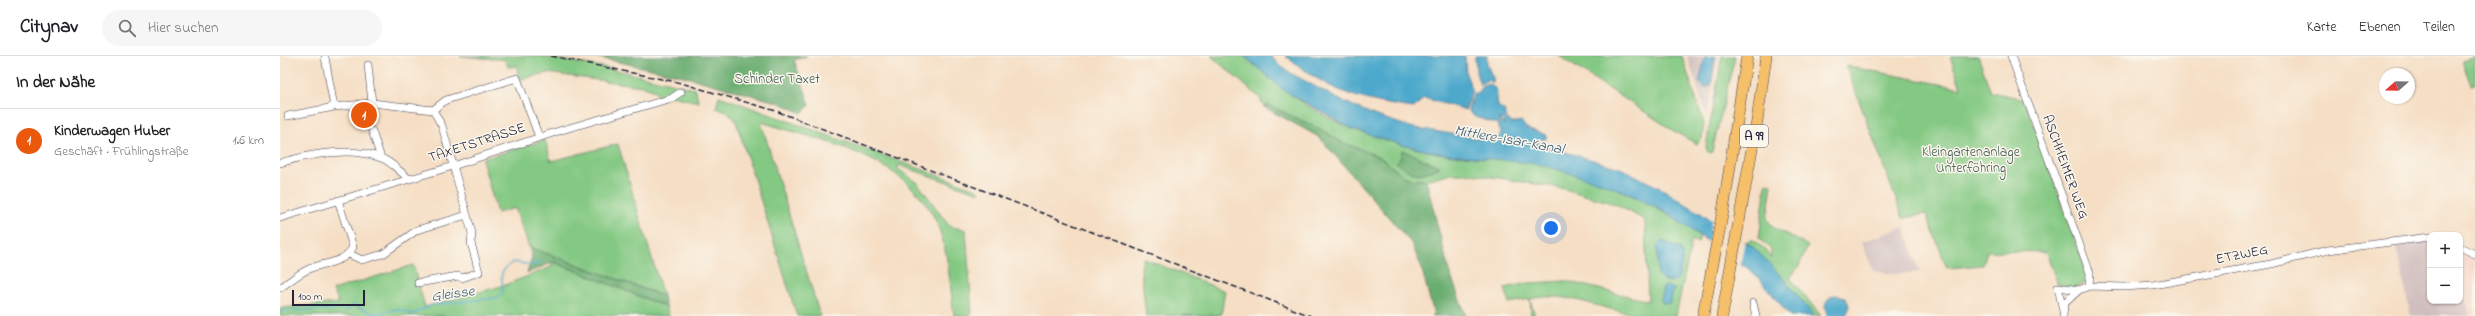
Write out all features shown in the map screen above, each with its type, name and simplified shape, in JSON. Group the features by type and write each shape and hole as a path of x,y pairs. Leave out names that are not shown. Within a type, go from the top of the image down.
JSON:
{"highway":[{"name":"A 99","path":"1703,316 1724,205 1747,56"},
{"name":"A 99","path":"1722,316 1766,56"}],"street":[{"name":"ASCHHEIMER WEG","path":"2011,56 2090,273 2090,286"},
{"path":"325,57 334,107"},
{"path":"368,65 372,103"},
{"path":"288,116 334,107 372,103 433,110 446,100 517,78 539,137"},
{"name":"TAXETSTRASSE","path":"280,218 408,178 453,166 539,137 672,98 681,92"},
{"path":"418,283 458,276 462,278 479,272 471,242 472,233 442,126 433,110"},
{"path":"372,131 381,158"},
{"path":"280,163 333,152 350,152 381,158 408,178"},
{"path":"280,288 309,269 344,258 353,248 338,200"},
{"path":"349,254 362,260 383,254 417,230 467,215"},
{"name":"ETZWEG","path":"2063,313 2058,287 2079,290 2090,286 2124,287 2153,285 2271,264 2328,250 2427,237"},
{"path":"2463,248 2475,254"},
{"path":"2063,313 2068,298 2079,290"},
{"path":"1753,303 1756,316"}],"shaded area":[{"path":"1687,56 1718,56 1707,116"},
{"path":"1904,227 1920,272 1896,274 1873,271 1862,242"},
{"path":"2427,240 2427,304 2463,304 2463,252 2475,256 2475,316 2411,316 2396,247"},
{"path":"2427,240 2427,304 2463,304 2463,287 2470,316 2411,316 2396,247"}],"green space":[{"path":"460,56 539,56 608,68 695,89 699,102 671,96 658,100 655,91 641,86 547,73 521,79 518,77 517,66 508,67 506,60"},
{"name":"Schinder Taxet","path":"591,56 807,56 794,60 810,105 802,113 780,103 683,76"},
{"path":"1211,56 1244,56 1309,107 1354,129 1406,146 1427,151 1526,162 1560,169 1602,183 1642,201 1700,235 1698,243 1692,240 1676,316 1630,313 1573,299 1553,297 1542,297 1509,303 1505,288 1528,283 1566,281 1648,301 1645,220 1615,204 1561,188 1473,174 1448,174 1426,180 1414,180 1405,177 1380,157 1339,141 1322,130 1268,105 1264,107 1260,98","holes":["1402,150 1440,167 1396,162 1401,157"]},
{"path":"1559,56 1682,56 1704,123 1702,139 1697,144 1677,133"},
{"path":"1722,56 1735,56 1712,152 1710,153 1707,151 1706,146"},
{"name":"Kleingartenanlage Unterföhring","path":"1950,56 1978,56 1991,92 2024,99 2088,276 2084,284 2070,287 2057,283 2046,252 1987,251 1983,265 1947,268 1926,214 1903,218 1846,66 1961,88"},
{"path":"2475,56 2475,84 2471,85 2462,61"},
{"path":"719,96 979,190 979,193 898,165 898,169 917,182 949,226 966,230 972,313 968,316 954,316 947,259 942,237 938,226 925,203 908,183 887,168 863,156 812,137 761,122 820,316 797,316 736,121 727,111 716,108"},
{"path":"1268,105 1322,130 1339,141 1380,157 1405,177 1414,180 1426,180 1449,271 1466,316 1432,316 1434,315 1421,266 1411,243 1319,137 1264,107"},
{"path":"545,140 551,161 618,144 663,296 529,247 515,208 497,213 482,159"},
{"path":"1402,150 1440,167 1421,174 1416,174 1407,170 1396,162 1401,157"},
{"path":"1766,183 1772,184 1767,219 1773,227 1808,246 1799,266 1790,278 1821,316 1814,316 1783,278 1747,243 1747,241 1753,240 1766,250 1771,259 1771,249 1759,239"},
{"path":"529,247 663,296 666,307 554,262 527,273 532,257"},
{"path":"1143,258 1225,291 1221,315 1146,316 1141,268"},
{"path":"554,262 666,307 669,316 280,316 280,308 339,303 333,290 413,265 425,307 505,285 551,267"},
{"path":"1530,299 1535,316 1531,316"}],"water":[{"path":"1244,56 1270,56 1287,71 1338,99 1374,115 1410,127 1493,141 1542,145 1620,168 1664,190 1753,247 1783,278 1814,316 1790,316 1757,276 1746,267 1666,213 1628,193 1596,181 1538,164 1439,153 1402,145 1352,129 1285,91"},
{"path":"1285,56 1465,56 1466,74 1472,89 1469,102 1467,101 1468,106 1465,105 1467,107 1466,110 1424,98 1414,108 1376,102 1348,94 1332,87"},
{"path":"1475,56 1487,56 1487,65 1494,80 1492,83 1488,80 1480,85 1476,72"},
{"path":"1715,56 1711,85 1705,88 1699,82 1705,57"},
{"path":"1489,84 1496,89 1498,106 1506,112 1504,114 1506,117 1502,120 1499,118 1501,121 1497,124 1475,117 1468,111 1470,103 1473,99 1474,92 1479,94 1481,87"},
{"name":"Mittlere-Isar-Kanal","path":"1507,118 1512,123 1521,121 1526,128 1546,135 1546,139 1538,140 1538,144 1498,139 1501,133 1498,125 1502,122 1505,125 1503,121"},
{"path":"1662,241 1680,249 1683,256 1678,279 1672,282 1664,281 1658,275 1657,246"},
{"path":"1667,286 1674,289 1670,303 1663,303 1661,300 1663,287"},
{"path":"1833,296 1841,296 1848,303 1848,311 1842,317 1832,317 1826,311 1826,303"}],"pier":[{"path":"1712,217 1745,240 1740,266 1708,244"}],"waterway":[{"name":"Gleisse","path":"345,312 353,305 374,314 398,309 412,314 432,305 495,298 502,295 502,274 503,271 513,262 533,265 541,262"},
{"path":"280,311 343,309"}],"railway":[{"path":"551,56 681,83 776,111 1311,316"}],"place":[{"name":"Kinderwagen Huber","path":"364,115"}]}
